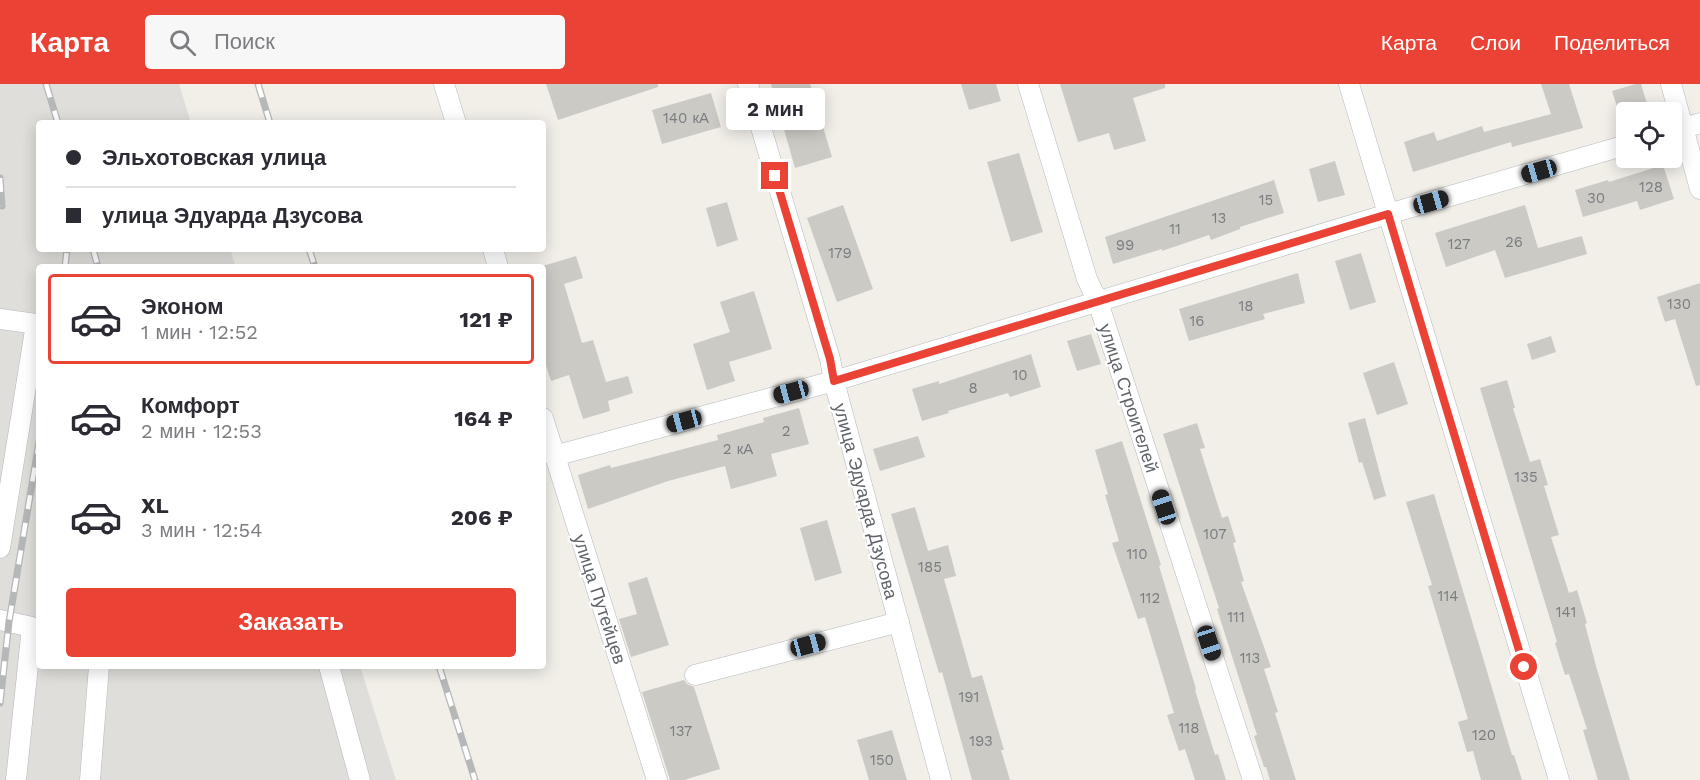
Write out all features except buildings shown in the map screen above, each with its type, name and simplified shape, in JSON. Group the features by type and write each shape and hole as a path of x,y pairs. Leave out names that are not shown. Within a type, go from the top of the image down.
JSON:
{"street":[{"path":"444,84 455,120"},
{"name":"улица Эдуарда Дзусова","path":"748,84 830,359 941,780"},
{"name":"улица Строителей","path":"1028,84 1086,279 1098,302 1253,780"},
{"path":"1349,84 1558,780"},
{"path":"1671,84 1700,189"},
{"path":"554,456 834,381 1388,214 1616,149"},
{"path":"0,319 36,324 0,548"},
{"name":"улица Путейцев","path":"546,428 657,780"},
{"path":"0,620 32,627 16,780"},
{"path":"695,675 898,622"},
{"path":"90,780 99,669"},
{"path":"330,669 360,780"}],"shaded area":[{"path":"0,84 179,84 190,120 36,120 36,252 231,252 235,264 36,264 36,669 361,669 396,780 0,780"}],"railway":[{"path":"46,84 57,120"},
{"path":"258,84 269,120"},
{"path":"0,178 2,206"},
{"path":"65,264 67,252"},
{"path":"94,252 97,264"},
{"path":"310,252 314,264"},
{"path":"0,703 9,622 36,460"},
{"path":"440,669 475,780"}],"route":[{"path":"775,176 830,359 834,381 1388,214 1524,667"}]}
